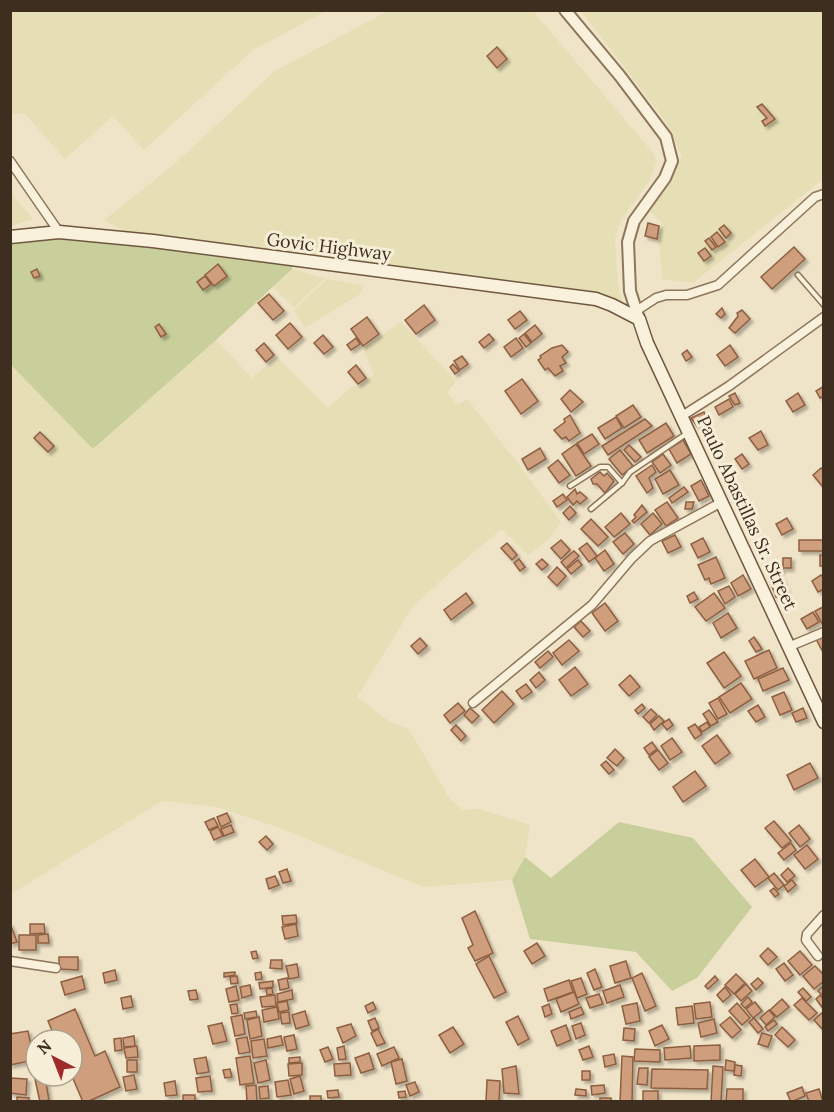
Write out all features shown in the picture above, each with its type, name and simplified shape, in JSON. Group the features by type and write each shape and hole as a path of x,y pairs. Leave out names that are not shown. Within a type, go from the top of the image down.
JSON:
{"main road":[{"name":"Govic Highway","path":"10,237 59,232 153,241 596,299 638,315"},
{"name":"Paulo Abastillas Sr. Street","path":"638,315 647,343 720,503 824,722"}],"street":[{"path":"565,10 620,76 666,137 672,160 665,178 634,221 628,242 630,291 638,315 656,298 666,295 687,295 718,285 815,197 824,194"},
{"path":"10,162 59,232"},
{"path":"682,416 729,386 824,317"},
{"path":"473,703 592,605 632,558 650,542 720,503"},
{"path":"788,647 824,632"},
{"path":"818,956 806,940 807,934 824,915"},
{"path":"10,961 56,968"}],"lane":[{"path":"798,276 824,305"},
{"path":"591,509 622,483 630,472 689,432"},
{"path":"570,486 600,467 608,466 622,483"}],"shaded area":[{"path":"10,11 326,11 253,50 144,150 113,116 65,159 24,113 13,115 11,113"},
{"path":"388,11 533,11 654,154 656,163 650,180 621,220 615,239 618,285 623,304 613,305 129,234 104,220 171,167 275,71"},
{"path":"581,11 823,11 823,179 693,283 662,279 659,239 662,222 650,212 682,157 666,122"},
{"path":"11,193 33,219 11,226"},
{"path":"292,269 325,278 294,307 273,287"},
{"path":"327,279 364,285 360,294 305,328 294,310"},
{"path":"401,322 456,381 447,393 458,405 467,399 561,522 547,541 528,555 502,529 451,571 412,608 357,697 391,723 408,728 450,799 463,810 479,809 530,825 525,857 512,880 424,887 277,827 216,807 162,801 11,894 11,365 93,449 216,340 252,378 277,357 328,408 351,387 362,385 374,374 363,348"}],"green space":[{"path":"59,232 293,260 292,269 93,449 11,365 11,237"},
{"path":"619,822 693,838 752,907 697,978 672,991 636,952 530,939 512,880 525,857 551,878"}],"building":[{"path":"497,47 507,59 497,68 487,56"},
{"path":"762,104 775,119 765,126 762,121 767,118 757,107"},
{"path":"648,223 659,226 657,239 645,236"},
{"path":"724,225 731,233 726,238 719,229"},
{"path":"717,232 725,242 718,247 711,237"},
{"path":"709,238 716,247 712,250 705,241"},
{"path":"794,247 805,259 772,289 761,277"},
{"path":"705,248 711,256 704,261 698,253"},
{"path":"218,264 227,276 214,286 205,275"},
{"path":"37,269 40,276 34,278 31,272"},
{"path":"205,276 211,284 203,290 197,282"},
{"path":"269,294 284,311 273,320 258,303"},
{"path":"424,305 435,320 416,334 405,320"},
{"path":"722,308 725,314 721,318 716,314"},
{"path":"742,310 750,319 735,333 729,328 738,316 737,313"},
{"path":"520,311 527,320 515,329 508,320"},
{"path":"367,317 379,334 363,346 351,329"},
{"path":"290,323 302,337 288,349 276,335"},
{"path":"159,324 166,334 161,337 155,327"},
{"path":"535,325 542,334 532,342 525,333"},
{"path":"489,334 494,340 484,348 479,342"},
{"path":"524,334 531,343 526,347 519,338"},
{"path":"323,335 333,347 324,354 314,343"},
{"path":"356,338 360,344 351,350 347,345"},
{"path":"516,338 523,348 511,357 504,347"},
{"path":"264,343 274,355 266,362 256,350"},
{"path":"562,345 568,352 562,357 566,363 560,366 563,371 555,376 548,368 545,370 538,360 552,348"},
{"path":"730,345 738,357 725,366 717,355"},
{"path":"687,350 692,357 686,361 682,354"},
{"path":"462,356 468,364 460,370 454,361"},
{"path":"453,364 459,371 455,374 450,367"},
{"path":"356,365 366,378 358,384 348,372"},
{"path":"522,379 538,401 521,414 505,391"},
{"path":"824,386 824,396 820,398 816,391"},
{"path":"570,390 583,402 571,412 561,399"},
{"path":"735,393 740,403 735,405 729,396"},
{"path":"798,393 805,405 793,412 786,401"},
{"path":"729,399 733,407 719,415 715,407"},
{"path":"633,405 641,417 624,428 616,416"},
{"path":"704,412 708,421 697,426 691,418"},
{"path":"570,415 580,433 569,441 566,437 562,439 554,430"},
{"path":"616,417 622,428 605,439 598,428"},
{"path":"645,419 652,426 608,455 602,446"},
{"path":"666,423 674,436 647,453 639,440"},
{"path":"761,431 768,445 758,450 749,438"},
{"path":"40,432 54,446 48,452 34,438"},
{"path":"592,434 599,444 584,454 577,443"},
{"path":"683,440 691,454 677,463 669,449"},
{"path":"576,444 591,466 576,476 562,454"},
{"path":"629,445 641,457 635,462 624,450"},
{"path":"540,448 546,459 528,470 522,459"},
{"path":"620,450 633,466 622,475 609,459"},
{"path":"663,454 671,465 660,473 652,462"},
{"path":"742,454 749,464 742,469 735,459"},
{"path":"558,460 570,475 559,483 548,468"},
{"path":"652,465 656,472 649,478 653,488 647,493 636,476"},
{"path":"821,468 824,471 823,487 813,475"},
{"path":"670,470 679,485 663,494 655,479"},
{"path":"600,472 604,476 607,473 614,481 605,493 597,484 593,484 591,479"},
{"path":"701,480 709,496 699,501 691,486"},
{"path":"684,487 688,492 672,503 669,498"},
{"path":"575,489 577,494 580,492 587,498 580,504 577,501 573,505 567,497"},
{"path":"563,494 567,500 557,507 553,501"},
{"path":"667,502 678,518 666,526 655,510"},
{"path":"686,502 694,502 692,509 685,509"},
{"path":"642,505 647,512 634,523 632,521 636,517 634,515"},
{"path":"570,506 576,513 569,520 563,513"},
{"path":"621,513 630,524 614,537 605,527"},
{"path":"653,513 662,524 650,535 641,524"},
{"path":"787,518 793,529 782,535 776,524"},
{"path":"591,519 608,537 598,546 581,529"},
{"path":"625,533 634,544 623,554 613,542"},
{"path":"675,535 681,547 668,553 662,541"},
{"path":"703,538 710,552 698,558 691,544"},
{"path":"561,540 570,550 561,559 551,548"},
{"path":"799,540 824,540 824,551 799,551"},
{"path":"507,543 517,555 512,560 501,548"},
{"path":"587,543 597,556 589,562 579,549"},
{"path":"605,550 614,564 604,571 595,558"},
{"path":"574,551 579,556 566,568 561,562"},
{"path":"820,555 824,555 824,566 820,566"},
{"path":"716,557 725,578 711,584 709,578 705,580 698,565"},
{"path":"783,558 791,558 791,568 783,568"},
{"path":"519,559 525,567 520,571 514,563"},
{"path":"542,559 548,565 542,570 536,564"},
{"path":"578,560 582,565 571,574 567,569"},
{"path":"779,563 782,570 770,576 766,568"},
{"path":"557,567 566,576 557,586 548,577"},
{"path":"743,575 751,589 738,596 731,583"},
{"path":"821,575 824,578 824,589 818,592 812,581"},
{"path":"781,577 787,592 776,597 770,581"},
{"path":"729,586 735,597 725,604 718,591"},
{"path":"694,592 698,599 690,603 687,596"},
{"path":"466,593 473,603 451,620 444,610"},
{"path":"714,593 725,608 706,621 695,607"},
{"path":"605,603 618,621 605,631 592,613"},
{"path":"824,608 823,625 815,611"},
{"path":"813,612 819,622 807,629 801,619"},
{"path":"728,613 737,628 721,638 713,623"},
{"path":"581,621 590,631 583,637 574,627"},
{"path":"824,635 824,654 816,639"},
{"path":"754,637 762,649 756,652 749,641"},
{"path":"420,638 427,646 418,654 411,646"},
{"path":"569,640 579,651 562,665 553,653"},
{"path":"769,650 777,668 754,679 745,661"},
{"path":"548,651 553,657 540,668 535,662"},
{"path":"724,652 741,676 724,688 707,663"},
{"path":"575,667 588,684 571,696 559,680"},
{"path":"783,668 789,680 763,691 758,679"},
{"path":"539,672 545,680 536,688 530,680"},
{"path":"630,675 640,687 629,696 619,685"},
{"path":"741,683 752,699 730,713 719,697"},
{"path":"526,684 532,692 522,699 516,691"},
{"path":"502,691 514,704 494,723 482,710"},
{"path":"784,692 792,710 780,715 772,697"},
{"path":"718,698 727,714 718,719 709,703"},
{"path":"458,703 465,711 450,723 444,715"},
{"path":"642,704 645,708 638,714 635,710"},
{"path":"758,705 765,717 756,722 748,711"},
{"path":"470,708 479,716 472,723 464,715"},
{"path":"803,708 807,718 796,722 792,713"},
{"path":"651,709 657,715 649,723 643,717"},
{"path":"709,710 718,722 711,726 703,714"},
{"path":"659,716 664,721 654,730 650,724"},
{"path":"669,719 673,725 667,730 662,724"},
{"path":"707,722 710,727 702,732 699,727"},
{"path":"695,724 702,734 695,739 688,728"},
{"path":"456,725 466,736 461,741 451,730"},
{"path":"717,735 730,753 715,764 702,746"},
{"path":"672,738 682,752 670,760 661,746"},
{"path":"652,742 657,749 649,755 644,748"},
{"path":"615,749 624,758 617,766 607,758"},
{"path":"658,750 668,763 659,770 649,757"},
{"path":"606,761 614,770 609,774 601,765"},
{"path":"810,763 818,778 794,790 787,775"},
{"path":"695,771 706,786 683,802 673,787"},
{"path":"227,813 231,822 221,827 217,817"},
{"path":"214,818 218,826 209,830 205,822"},
{"path":"774,821 791,841 782,848 765,828"},
{"path":"231,825 234,832 224,836 221,829"},
{"path":"799,825 810,839 800,847 789,833"},
{"path":"218,827 223,836 214,840 210,831"},
{"path":"266,836 273,844 267,850 259,842"},
{"path":"791,843 796,850 784,860 778,853"},
{"path":"807,845 818,859 805,869 794,855"},
{"path":"755,859 769,877 755,887 741,870"},
{"path":"788,868 795,876 787,882 781,875"},
{"path":"287,869 291,881 283,883 279,872"},
{"path":"774,873 784,885 778,890 768,878"},
{"path":"275,876 279,885 269,889 266,879"},
{"path":"792,880 796,885 788,892 784,886"},
{"path":"774,888 779,894 775,897 770,891"},
{"path":"475,911 493,953 475,961 468,948 473,945 462,918"},
{"path":"296,915 297,923 283,925 282,916"},
{"path":"10,923 17,942 10,944"},
{"path":"30,924 44,924 45,933 30,934"},
{"path":"296,924 298,936 285,939 282,927"},
{"path":"48,934 49,943 38,943 38,935"},
{"path":"19,935 36,935 36,950 19,950"},
{"path":"537,943 545,956 532,964 524,951"},
{"path":"768,948 777,957 768,965 760,956"},
{"path":"256,951 258,958 253,959 251,952"},
{"path":"800,951 812,965 800,975 788,961"},
{"path":"489,956 506,992 494,998 476,964"},
{"path":"59,957 78,957 78,970 59,969"},
{"path":"271,960 282,960 282,969 270,968"},
{"path":"626,961 631,978 615,983 610,966"},
{"path":"784,963 793,975 785,981 776,969"},
{"path":"297,964 299,977 289,979 286,966"},
{"path":"815,966 824,975 824,981 814,989 803,976"},
{"path":"595,969 602,987 594,990 587,973"},
{"path":"115,970 117,980 105,983 103,973"},
{"path":"235,972 235,975 224,977 224,973"},
{"path":"261,972 262,979 256,980 255,973"},
{"path":"642,973 656,1006 645,1011 632,978"},
{"path":"736,974 745,983 734,994 725,985"},
{"path":"82,976 85,989 65,995 61,982"},
{"path":"237,976 238,983 231,984 230,977"},
{"path":"715,976 718,980 708,989 705,986"},
{"path":"287,978 289,988 280,990 278,980"},
{"path":"581,978 587,994 577,998 571,981"},
{"path":"758,978 763,983 756,990 751,984"},
{"path":"569,980 573,992 548,1001 544,989"},
{"path":"273,981 273,987 260,989 259,983"},
{"path":"746,984 752,991 741,1001 735,994"},
{"path":"250,985 252,995 242,998 240,987"},
{"path":"620,985 624,997 607,1003 603,991"},
{"path":"824,985 824,997 818,991"},
{"path":"236,986 239,1000 229,1002 226,989"},
{"path":"725,987 731,995 723,1002 717,995"},
{"path":"272,988 273,994 267,995 266,989"},
{"path":"803,988 811,997 806,1001 798,992"},
{"path":"196,990 198,999 190,1000 188,991"},
{"path":"292,990 293,999 278,1002 277,994"},
{"path":"574,992 579,1004 561,1012 556,999"},
{"path":"599,994 603,1004 590,1008 586,998"},
{"path":"275,995 276,1006 262,1007 260,997"},
{"path":"820,995 824,1000 822,1007 816,999"},
{"path":"131,996 133,1007 123,1009 121,998"},
{"path":"748,997 752,1002 745,1008 741,1004"},
{"path":"802,998 817,1013 809,1020 794,1005"},
{"path":"782,999 789,1007 777,1017 770,1010"},
{"path":"287,1001 289,1010 279,1012 277,1003"},
{"path":"373,1002 376,1009 368,1013 365,1006"},
{"path":"710,1002 712,1017 696,1019 694,1004"},
{"path":"755,1002 762,1011 753,1018 746,1009"},
{"path":"637,1003 640,1021 626,1024 622,1006"},
{"path":"737,1003 750,1018 742,1025 729,1011"},
{"path":"237,1004 238,1013 232,1014 230,1005"},
{"path":"549,1004 552,1014 545,1017 542,1007"},
{"path":"692,1006 694,1023 678,1025 676,1008"},
{"path":"277,1007 279,1019 264,1022 262,1010"},
{"path":"581,1007 584,1014 571,1019 569,1012"},
{"path":"75,1009 83,1028 51,1028 48,1021"},
{"path":"769,1010 775,1017 766,1025 760,1018"},
{"path":"256,1011 257,1017 245,1019 244,1013"},
{"path":"305,1011 309,1025 296,1029 292,1015"},
{"path":"824,1011 824,1031 814,1020"},
{"path":"289,1012 290,1023 282,1024 280,1013"},
{"path":"242,1015 245,1034 235,1036 231,1017"},
{"path":"518,1016 529,1039 518,1045 506,1022"},
{"path":"259,1017 262,1036 250,1039 247,1020"},
{"path":"730,1017 741,1030 732,1038 720,1025"},
{"path":"375,1018 379,1028 372,1031 368,1021"},
{"path":"754,1018 763,1029 758,1033 749,1022"},
{"path":"714,1019 717,1033 701,1037 698,1023"},
{"path":"774,1020 777,1024 768,1031 765,1027"},
{"path":"222,1023 227,1041 213,1044 208,1026"},
{"path":"581,1023 585,1035 576,1039 572,1026"},
{"path":"351,1024 356,1036 343,1043 337,1028"},
{"path":"566,1025 571,1040 557,1046 551,1031"},
{"path":"662,1025 669,1039 655,1046 649,1031"},
{"path":"453,1027 464,1044 450,1053 439,1035"},
{"path":"782,1027 795,1040 788,1047 775,1035"},
{"path":"624,1028 635,1029 634,1041 623,1040"},
{"path":"378,1029 385,1043 377,1046 371,1033"},
{"path":"84,1030 95,1056 105,1051 120,1087 83,1102 77,1088 84,1088"},
{"path":"24,1032 24,1062 10,1065 10,1034"},
{"path":"762,1033 772,1036 768,1047 758,1044"},
{"path":"294,1035 297,1049 287,1051 284,1037"},
{"path":"134,1036 135,1046 124,1047 123,1038"},
{"path":"281,1036 283,1045 268,1048 267,1039"},
{"path":"247,1037 250,1052 239,1054 236,1039"},
{"path":"121,1038 122,1050 115,1051 114,1039"},
{"path":"264,1039 267,1056 253,1058 251,1041"},
{"path":"720,1045 720,1060 694,1061 694,1046"},
{"path":"137,1046 138,1057 126,1058 124,1048"},
{"path":"344,1046 346,1059 339,1060 337,1048"},
{"path":"589,1046 593,1057 583,1060 579,1050"},
{"path":"690,1046 691,1058 665,1060 664,1048"},
{"path":"328,1047 333,1059 325,1062 320,1050"},
{"path":"394,1047 399,1058 382,1066 377,1054"},
{"path":"635,1049 660,1050 660,1062 634,1061"},
{"path":"369,1053 374,1069 361,1073 355,1058"},
{"path":"614,1054 616,1064 605,1067 603,1056"},
{"path":"250,1056 254,1083 240,1085 236,1058"},
{"path":"622,1056 633,1057 632,1102 620,1102"},
{"path":"206,1057 209,1072 197,1074 194,1059"},
{"path":"300,1057 300,1062 289,1063 289,1058"},
{"path":"402,1059 407,1081 396,1084 391,1062"},
{"path":"127,1060 137,1060 137,1072 127,1072"},
{"path":"266,1060 270,1080 258,1083 254,1063"},
{"path":"726,1060 735,1062 734,1071 725,1070"},
{"path":"302,1063 302,1075 289,1076 288,1064"},
{"path":"350,1063 351,1075 335,1076 334,1064"},
{"path":"735,1065 742,1066 741,1076 734,1075"},
{"path":"516,1066 519,1094 504,1093 502,1069"},
{"path":"713,1066 723,1067 721,1102 711,1102"},
{"path":"639,1068 648,1068 647,1085 637,1084"},
{"path":"230,1069 232,1077 225,1078 223,1070"},
{"path":"652,1069 708,1070 707,1089 651,1088"},
{"path":"582,1071 590,1071 590,1080 582,1080"},
{"path":"134,1075 137,1089 126,1091 123,1077"},
{"path":"210,1076 212,1091 198,1092 196,1078"},
{"path":"300,1076 304,1091 294,1094 290,1079"},
{"path":"10,1078 24,1079 26,1095 10,1093"},
{"path":"288,1080 291,1095 277,1097 275,1082"},
{"path":"487,1080 500,1081 499,1102 486,1102"},
{"path":"175,1081 177,1095 166,1096 164,1083"},
{"path":"415,1082 419,1092 410,1096 406,1085"},
{"path":"256,1085 257,1102 247,1102 246,1086"},
{"path":"604,1085 605,1093 592,1095 591,1086"},
{"path":"268,1086 269,1098 260,1099 259,1087"},
{"path":"802,1087 805,1096 791,1102 787,1093"},
{"path":"37,1088 47,1088 49,1100 40,1102"},
{"path":"576,1089 586,1090 586,1096 575,1095"},
{"path":"727,1089 743,1089 743,1102 726,1102"},
{"path":"819,1089 823,1102 809,1102 806,1093"},
{"path":"338,1090 339,1097 328,1098 327,1091"},
{"path":"405,1091 406,1097 399,1098 398,1092"},
{"path":"643,1091 658,1091 658,1102 643,1102"},
{"path":"183,1095 195,1095 195,1102 183,1102"},
{"path":"310,1096 321,1096 321,1102 310,1102"},
{"path":"17,1097 29,1098 29,1102 17,1102"},
{"path":"600,1098 611,1098 611,1102 600,1102"}]}
